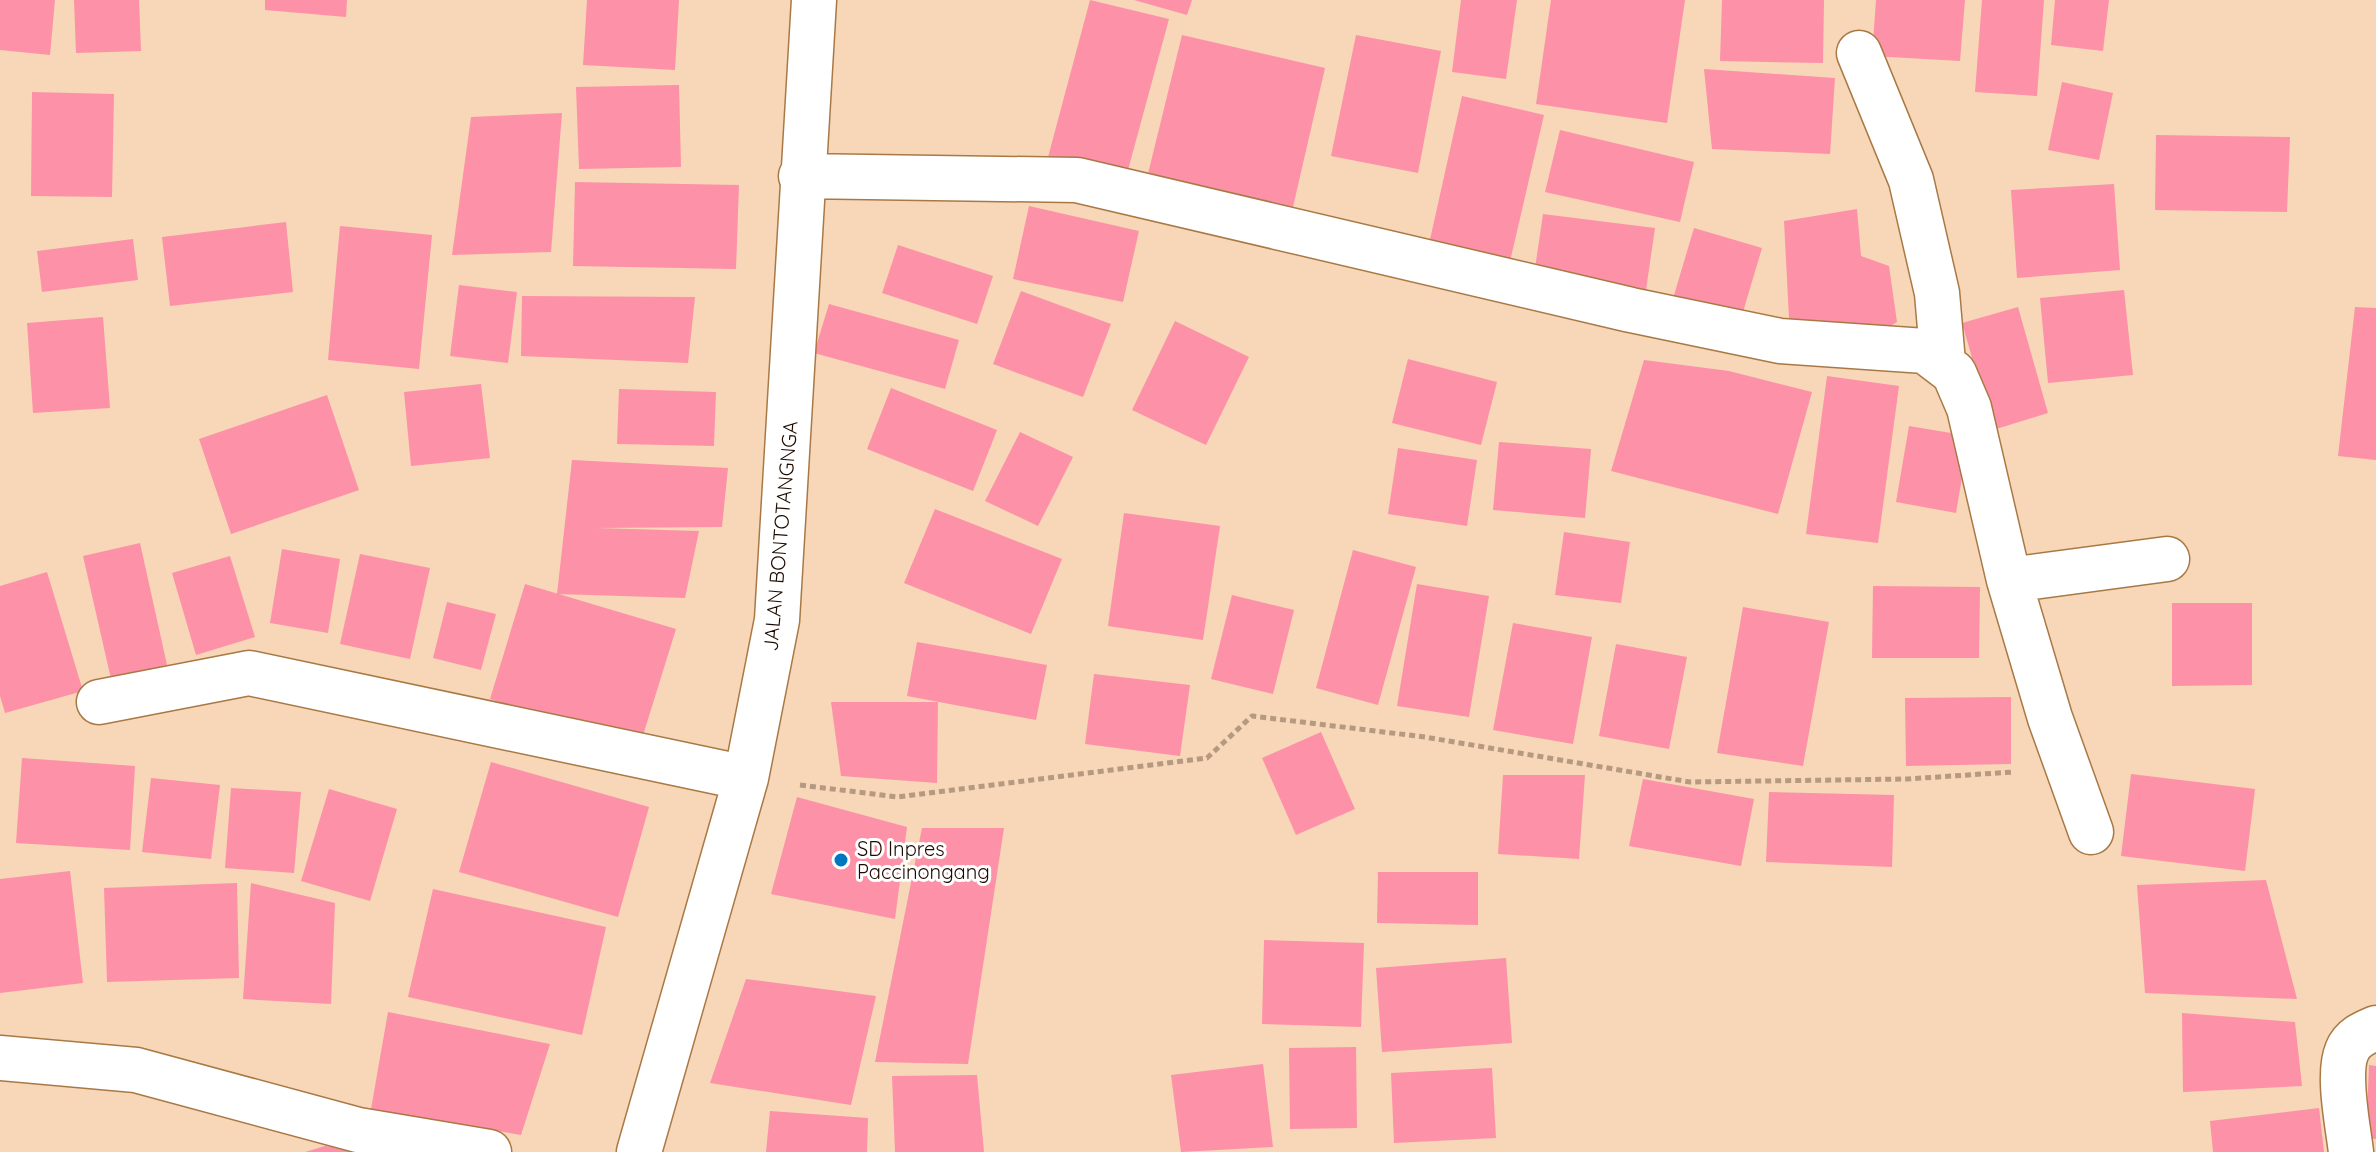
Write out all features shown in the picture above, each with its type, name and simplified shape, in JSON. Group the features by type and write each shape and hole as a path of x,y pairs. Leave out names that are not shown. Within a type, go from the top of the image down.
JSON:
{"street":[{"name":"JALAN BONTOTANGNGA","path":"639,1152 746,778 777,620 788,470 801,176 814,0"},
{"path":"1859,53 1911,180 1937,293 1943,363"},
{"path":"801,176 1009,176 1077,180 1631,310 1780,341 1925,351 1954,373 1969,408 2009,580 2091,832"},
{"path":"2009,580 2167,559"},
{"path":"99,702 249,673 746,778"},
{"path":"2351,1152 2343,1065 2347,1049 2357,1037 2376,1028"},
{"path":"0,1058 136,1070 358,1130 489,1152"}],"path":[{"path":"746,778 898,797 1207,758 1252,716 1425,737 1690,782 1907,779 2069,769"}],"building":[{"path":"0,0 55,0 50,55 0,50"},
{"path":"74,0 139,0 141,51 76,53"},
{"path":"265,0 347,0 346,17 265,10"},
{"path":"587,0 679,0 675,70 583,65"},
{"path":"1090,0 1169,19 1125,181 1047,161"},
{"path":"1134,0 1192,0 1187,15"},
{"path":"1461,0 1517,0 1506,79 1452,72"},
{"path":"1551,0 1685,0 1667,123 1536,104"},
{"path":"1722,0 1824,0 1823,63 1720,61"},
{"path":"1876,0 1965,0 1960,61 1872,56"},
{"path":"1982,0 2044,0 2037,96 1975,92"},
{"path":"2055,0 2109,0 2103,51 2051,45"},
{"path":"1182,35 1325,68 1290,220 1145,186"},
{"path":"1356,35 1441,51 1418,173 1331,156"},
{"path":"1704,69 1835,78 1830,154 1712,149"},
{"path":"2062,82 2113,93 2099,160 2048,150"},
{"path":"679,85 681,167 579,169 576,87"},
{"path":"32,92 114,94 112,197 31,196"},
{"path":"1462,96 1544,115 1508,270 1427,253"},
{"path":"562,113 551,252 452,255 471,117"},
{"path":"1560,130 1694,162 1680,222 1545,192"},
{"path":"2156,135 2290,137 2287,212 2155,210"},
{"path":"575,182 739,185 736,269 573,266"},
{"path":"2114,184 2120,270 2017,278 2011,190"},
{"path":"1029,206 1139,231 1123,302 1013,279"},
{"path":"1857,209 1861,256 1889,266 1897,322 1878,334 1790,338 1784,221"},
{"path":"1543,214 1655,228 1645,297 1533,282"},
{"path":"286,222 293,292 170,306 162,237"},
{"path":"340,226 432,235 419,369 328,360"},
{"path":"1694,228 1762,248 1740,322 1672,302"},
{"path":"133,239 138,280 42,292 37,251"},
{"path":"898,245 993,276 977,324 882,293"},
{"path":"459,285 517,292 508,363 450,356"},
{"path":"2124,290 2133,375 2048,383 2040,298"},
{"path":"1021,291 1111,324 1083,397 993,364"},
{"path":"522,296 695,297 688,363 521,356"},
{"path":"829,304 959,340 945,389 814,353"},
{"path":"2018,307 2048,413 1993,430 1962,323"},
{"path":"2355,307 2376,308 2376,460 2338,456"},
{"path":"103,317 110,408 33,413 27,323"},
{"path":"1175,321 1249,357 1206,445 1132,410"},
{"path":"1408,359 1497,382 1481,445 1392,423"},
{"path":"1644,360 1729,371 1812,392 1778,514 1611,471"},
{"path":"1827,376 1899,386 1878,543 1806,534"},
{"path":"481,384 490,458 411,466 404,392"},
{"path":"891,388 997,430 973,491 867,449"},
{"path":"619,389 716,392 714,446 617,444"},
{"path":"327,395 359,490 231,534 199,439"},
{"path":"1909,426 1969,436 1956,513 1896,502"},
{"path":"1020,432 1073,457 1038,526 985,501"},
{"path":"1499,442 1591,449 1585,518 1493,510"},
{"path":"1398,448 1477,460 1467,526 1388,514"},
{"path":"572,460 728,468 722,527 596,528 699,531 685,598 557,594"},
{"path":"935,509 1062,559 1031,634 904,583"},
{"path":"1124,513 1220,526 1203,640 1108,626"},
{"path":"1564,532 1630,542 1621,603 1555,595"},
{"path":"140,543 167,665 111,679 83,556"},
{"path":"282,549 340,559 328,633 270,623"},
{"path":"1353,550 1416,567 1378,705 1316,688"},
{"path":"360,554 430,568 410,659 340,644"},
{"path":"230,556 255,637 196,655 172,573"},
{"path":"47,572 83,691 5,713 0,696 0,586"},
{"path":"525,584 676,629 640,745 490,699"},
{"path":"1417,584 1489,596 1469,717 1397,706"},
{"path":"1873,586 1980,587 1979,658 1872,658"},
{"path":"1232,595 1294,610 1273,694 1211,679"},
{"path":"447,602 496,614 481,670 433,658"},
{"path":"2172,603 2252,603 2252,685 2172,686"},
{"path":"1743,607 1829,622 1803,766 1717,753"},
{"path":"1513,623 1592,637 1573,744 1493,730"},
{"path":"917,642 1047,665 1036,720 907,696"},
{"path":"1616,644 1687,657 1669,749 1599,736"},
{"path":"1094,674 1190,685 1180,756 1085,744"},
{"path":"2011,697 2011,764 1906,766 1905,698"},
{"path":"831,702 938,702 937,783 841,776"},
{"path":"1321,732 1355,809 1296,835 1262,758"},
{"path":"22,758 135,766 130,850 16,843"},
{"path":"491,762 649,807 618,917 459,872"},
{"path":"2131,774 2255,789 2245,871 2121,856"},
{"path":"1503,775 1585,775 1579,859 1498,854"},
{"path":"151,778 220,785 211,859 142,852"},
{"path":"1643,779 1754,799 1741,866 1629,846"},
{"path":"231,788 301,792 294,873 225,868"},
{"path":"329,789 397,809 370,901 301,881"},
{"path":"1769,792 1894,795 1892,867 1766,862"},
{"name":"SD Inpres Paccinongang","path":"797,797 907,827 895,919 771,894"},
{"path":"922,828 1004,828 968,1064 875,1062"},
{"path":"70,871 83,983 0,993 0,879"},
{"path":"1378,872 1478,872 1478,925 1377,923"},
{"path":"2266,880 2297,999 2145,993 2137,885"},
{"path":"237,883 239,978 107,982 104,888"},
{"path":"251,883 335,903 331,1004 243,999"},
{"path":"433,889 606,927 582,1035 408,997"},
{"path":"1264,940 1364,943 1361,1027 1262,1024"},
{"path":"1506,958 1512,1043 1382,1052 1376,968"},
{"path":"746,979 876,996 851,1105 710,1083"},
{"path":"388,1012 550,1044 521,1135 371,1109"},
{"path":"2182,1013 2295,1022 2302,1086 2183,1092"},
{"path":"1356,1047 1357,1128 1290,1129 1289,1048"},
{"path":"1263,1064 1273,1147 1181,1152 1171,1075"},
{"path":"2369,1065 2376,1066 2376,1139 2366,1139"},
{"path":"1492,1068 1496,1138 1394,1143 1391,1073"},
{"path":"977,1075 984,1152 895,1152 892,1076"},
{"path":"2319,1108 2324,1152 2213,1152 2210,1121"},
{"path":"770,1111 868,1118 867,1152 766,1152"},
{"path":"325,1146 356,1150 356,1152 305,1152"}],"place":[{"name":"SD Inpres Paccinongang","path":"841,860"}]}
